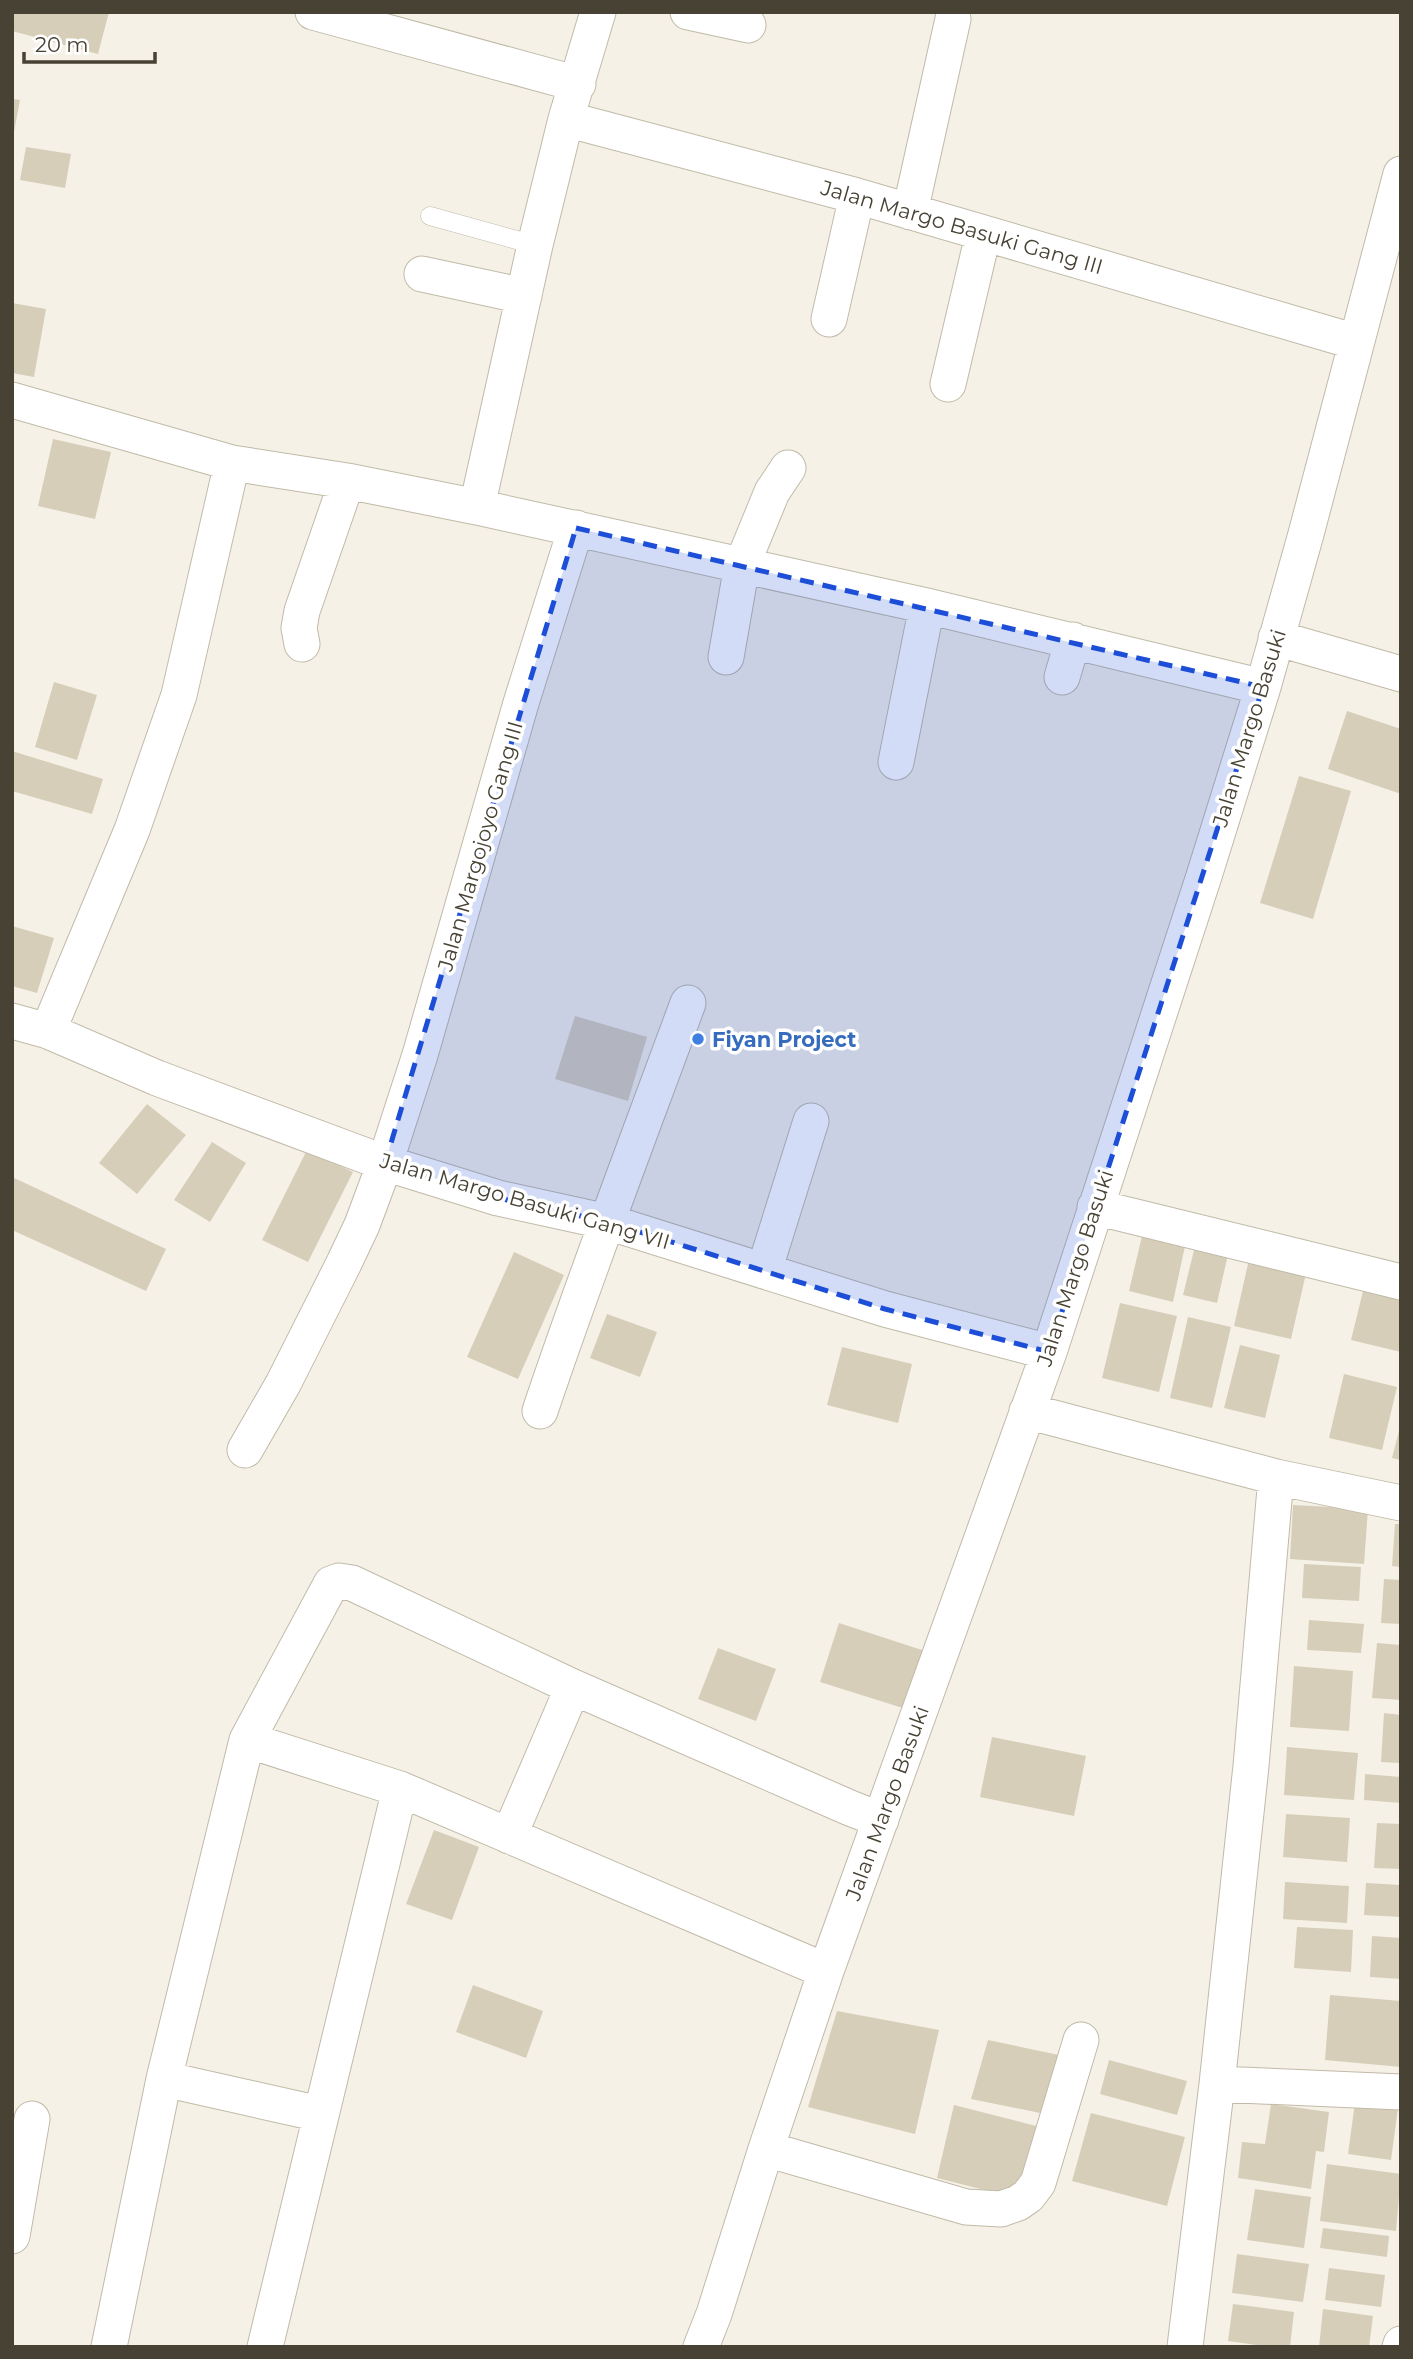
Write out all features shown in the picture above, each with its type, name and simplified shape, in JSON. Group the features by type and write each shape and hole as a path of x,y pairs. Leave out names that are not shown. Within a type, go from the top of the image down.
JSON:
{"street":[{"path":"313,12 578,84"},
{"path":"477,507 535,245 566,119 598,12"},
{"path":"688,12 748,25"},
{"path":"910,212 953,19"},
{"name":"Jalan Margo Basuki Gang III","path":"566,119 857,197 1356,342"},
{"name":"Jalan Margo Basuki","path":"701,2347 827,1971 1049,1352 1200,889 1263,687 1399,188"},
{"path":"829,319 857,197"},
{"path":"948,384 983,235"},
{"path":"422,274 524,296"},
{"path":"12,400 232,463 347,481 576,528 927,606 1263,687"},
{"path":"48,1031 132,830 179,695 232,463"},
{"path":"726,657 742,565 772,492 788,468"},
{"path":"302,644 299,628 302,611 347,481"},
{"name":"Jalan Margojoyo Gang III","path":"245,1450 283,1384 344,1263 362,1225 385,1163 420,1055 521,703 576,528"},
{"path":"896,762 927,606"},
{"path":"1276,638 1401,674"},
{"path":"1062,677 1073,640"},
{"path":"540,1410 579,1294 688,1003"},
{"name":"Jalan Margo Basuki Gang VII","path":"12,1021 48,1031 157,1078 385,1163 498,1198 608,1222 885,1309 1049,1352"},
{"path":"764,1271 811,1121"},
{"path":"1095,1207 1401,1282"},
{"path":"1027,1411 1276,1477 1401,1503"},
{"path":"1185,2347 1217,2084 1251,1766 1276,1477"},
{"path":"109,2347 164,2079 247,1740 328,1586 339,1581 352,1583 573,1687 881,1820"},
{"path":"509,1836 573,1687"},
{"path":"247,1740 400,1789 827,1971"},
{"path":"265,2347 400,1789"},
{"path":"766,2149 966,2207 1001,2209 1028,2196 1038,2183 1081,2040"},
{"path":"164,2079 320,2114"},
{"path":"1217,2084 1401,2092"},
{"path":"12,2236 32,2119"}],"lane":[{"path":"430,216 535,245"}],"highlighted area":[{"path":"576,528 1263,687 1049,1352 885,1309 608,1222 498,1198 385,1163"}],"building":[{"path":"12,12 109,12 98,54 12,31"},
{"path":"12,99 20,100 14,132 12,132"},
{"path":"26,147 71,154 65,188 20,180"},
{"path":"12,303 46,309 34,377 12,373"},
{"path":"53,439 111,452 95,519 38,506"},
{"path":"54,682 97,695 77,760 35,747"},
{"path":"1347,711 1401,729 1401,794 1328,769"},
{"path":"12,751 103,779 92,814 12,791"},
{"path":"1299,776 1351,791 1313,919 1260,903"},
{"path":"12,926 54,938 37,993 12,986"},
{"path":"575,1016 647,1037 628,1101 555,1079"},
{"path":"147,1104 186,1135 137,1194 99,1163"},
{"path":"212,1142 246,1163 210,1222 174,1200"},
{"path":"307,1150 353,1172 308,1262 262,1240"},
{"path":"12,1177 166,1249 146,1291 12,1230"},
{"path":"1142,1236 1185,1246 1173,1302 1129,1291"},
{"path":"1196,1242 1229,1250 1217,1303 1183,1295"},
{"path":"514,1252 564,1275 518,1379 467,1357"},
{"path":"1250,1255 1307,1269 1291,1339 1234,1326"},
{"path":"1365,1283 1401,1292 1401,1352 1351,1340"},
{"path":"1120,1303 1177,1316 1159,1392 1102,1378"},
{"path":"607,1314 657,1332 640,1377 590,1358"},
{"path":"1188,1317 1231,1327 1212,1408 1170,1398"},
{"path":"1240,1345 1280,1355 1265,1418 1224,1408"},
{"path":"842,1347 912,1364 898,1423 827,1405"},
{"path":"1344,1374 1397,1387 1382,1450 1329,1438"},
{"path":"1401,1427 1401,1460 1392,1458"},
{"path":"1293,1505 1368,1509 1364,1564 1290,1559"},
{"path":"1395,1524 1401,1524 1401,1567 1392,1566"},
{"path":"1304,1564 1361,1567 1359,1601 1302,1598"},
{"path":"1384,1579 1401,1580 1401,1624 1381,1623"},
{"path":"1309,1620 1364,1624 1361,1653 1307,1650"},
{"path":"839,1623 925,1651 906,1709 820,1682"},
{"path":"1377,1643 1401,1645 1401,1700 1372,1698"},
{"path":"718,1648 776,1669 756,1721 698,1699"},
{"path":"1294,1666 1353,1671 1349,1731 1290,1727"},
{"path":"1384,1713 1401,1715 1401,1763 1381,1762"},
{"path":"992,1737 1086,1756 1074,1816 980,1797"},
{"path":"1287,1747 1358,1753 1354,1800 1284,1795"},
{"path":"1365,1774 1401,1777 1401,1803 1364,1800"},
{"path":"1286,1814 1350,1818 1347,1862 1283,1857"},
{"path":"1377,1823 1401,1824 1401,1869 1374,1868"},
{"path":"434,1830 479,1847 452,1920 406,1904"},
{"path":"1285,1882 1349,1886 1347,1923 1283,1919"},
{"path":"1366,1883 1401,1885 1401,1917 1364,1915"},
{"path":"1297,1927 1353,1930 1351,1972 1294,1968"},
{"path":"1372,1936 1401,1938 1401,1979 1370,1977"},
{"path":"473,1985 543,2011 526,2058 456,2032"},
{"path":"1330,1995 1401,2001 1401,2067 1325,2060"},
{"path":"837,2011 939,2030 915,2134 808,2107"},
{"path":"988,2040 1059,2055 1045,2114 971,2099"},
{"path":"1109,2060 1187,2081 1177,2115 1100,2094"},
{"path":"1355,2102 1398,2108 1391,2160 1348,2154"},
{"path":"1271,2104 1329,2112 1324,2152 1316,2151 1311,2189 1238,2178 1242,2142 1265,2144"},
{"path":"954,2105 1040,2127 1034,2164 1012,2197 937,2178"},
{"path":"1091,2113 1185,2137 1167,2206 1072,2181"},
{"path":"1327,2164 1401,2174 1396,2231 1320,2221"},
{"path":"1255,2189 1311,2197 1304,2248 1247,2240"},
{"path":"1323,2228 1389,2236 1387,2257 1320,2248"},
{"path":"1237,2254 1309,2264 1303,2302 1232,2293"},
{"path":"1329,2268 1385,2275 1381,2307 1325,2300"},
{"path":"1233,2304 1294,2312 1290,2347 1228,2341"},
{"path":"1323,2309 1373,2316 1369,2347 1319,2347"}],"place":[{"name":"Fiyan Project","path":"698,1039"}]}
